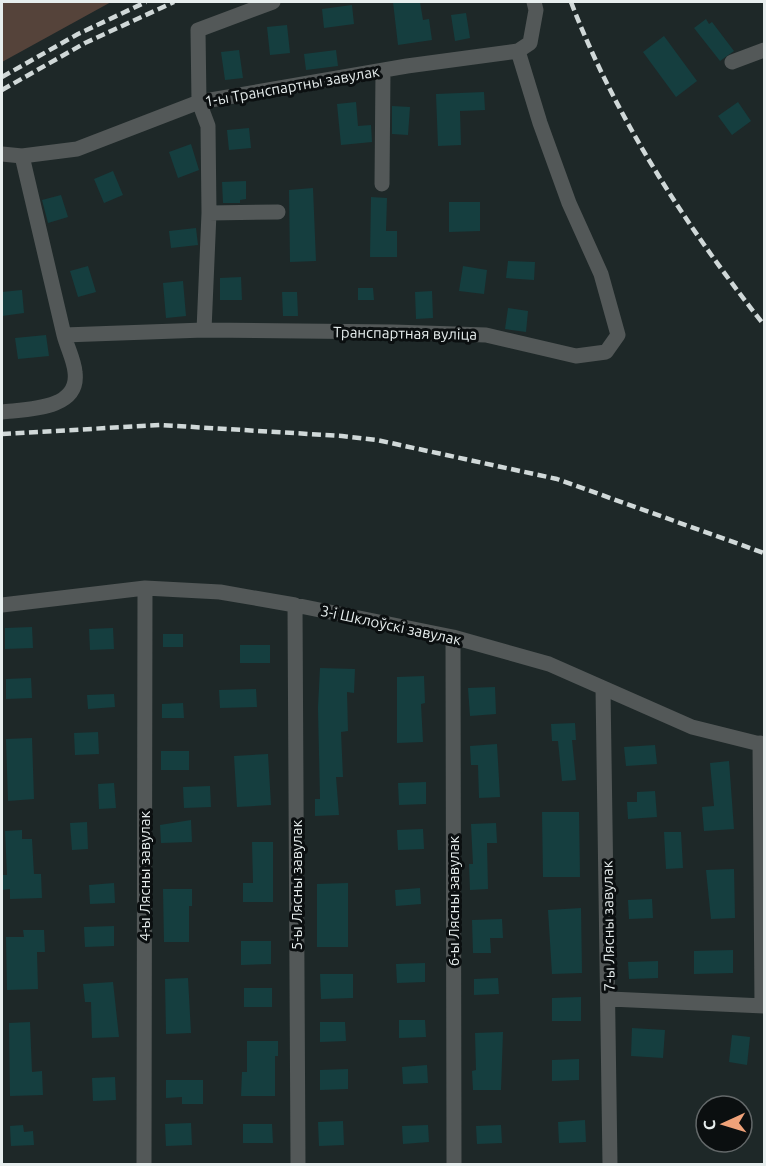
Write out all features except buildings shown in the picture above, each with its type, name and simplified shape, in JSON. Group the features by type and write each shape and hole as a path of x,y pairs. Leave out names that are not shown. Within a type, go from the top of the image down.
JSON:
{"street":[{"path":"204,330 209,213 208,126 199,102 198,30 273,2"},
{"path":"518,51 530,43 536,10 534,2"},
{"path":"732,62 765,50"},
{"name":"1-ы Транспартны завулак","path":"2,154 22,156 76,149 199,102 383,70 518,51"},
{"name":"Транспартная вуліца","path":"64,335 204,330 486,335 576,356 606,352 618,335 601,274 569,203 540,123 518,51"},
{"path":"382,184 383,70"},
{"path":"2,412 55,406 72,389 75,373 22,156"},
{"path":"209,213 278,212"},
{"name":"3-і Шклоўскі завулак","path":"2,605 145,588 220,592 295,605 453,637 549,664 692,727 762,744"},
{"name":"4-ы Лясны завулак","path":"144,1164 145,588"},
{"name":"5-ы Лясны завулак","path":"295,605 298,1164"},
{"name":"6-ы Лясны завулак","path":"453,637 453,1164"},
{"name":"7-ы Лясны завулак","path":"603,688 610,999 610,1164"},
{"path":"610,999 764,1006 762,744"}],"shaded area":[{"path":"2,2 111,2 2,62"}],"railway":[{"path":"2,77 78,34 146,2"},
{"path":"2,90 85,43 174,2"},
{"path":"571,2 609,88 631,130 707,249 764,325"},
{"path":"2,434 160,425 377,440 557,479 764,553"}]}
